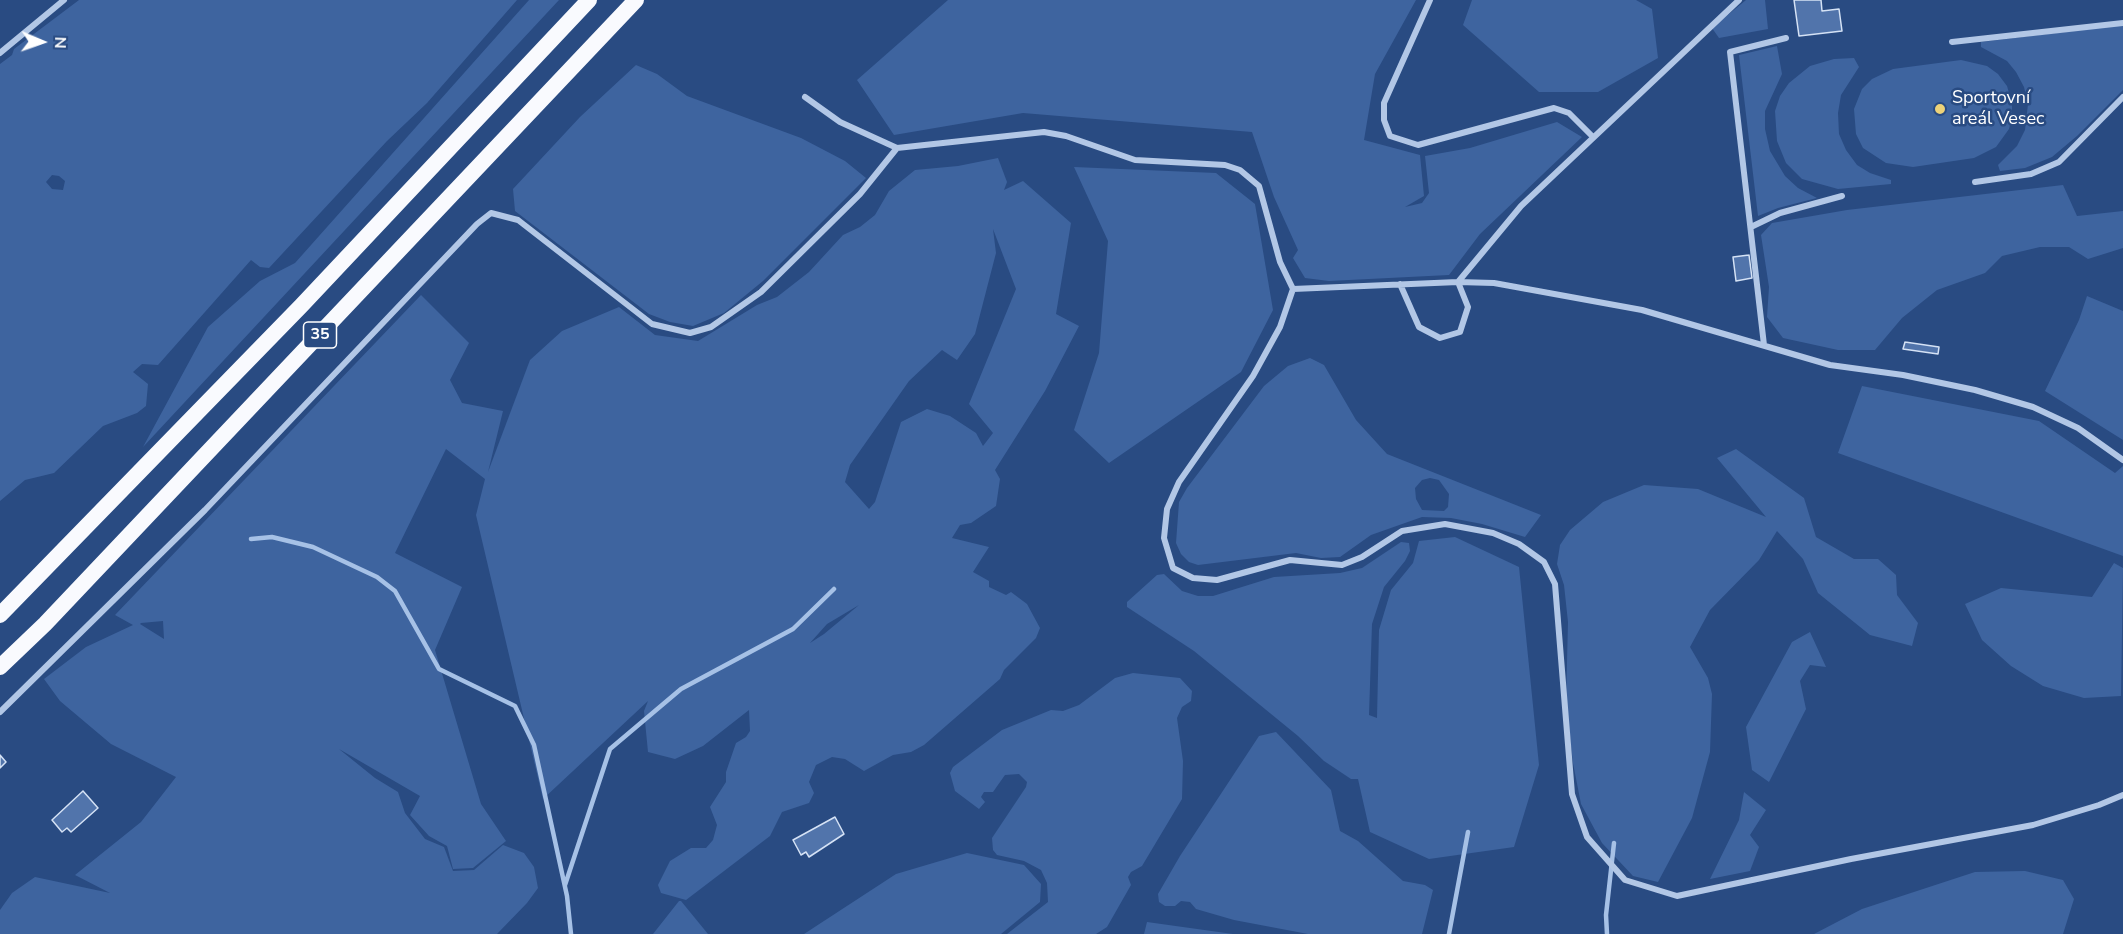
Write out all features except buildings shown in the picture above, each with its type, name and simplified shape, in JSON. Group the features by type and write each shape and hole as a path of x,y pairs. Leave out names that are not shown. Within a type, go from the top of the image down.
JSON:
{"highway":[{"name":"35","path":"0,615 302,306 589,0"},
{"name":"35","path":"0,667 92,574 636,0"}],"street":[{"path":"1,50 64,0"},
{"path":"1430,0 1384,103 1384,120 1390,136 1418,146 1554,108 1569,113 1593,137"},
{"path":"1458,282 1521,206 1739,0"},
{"path":"1952,42 2123,23"},
{"path":"1764,345 1730,52 1786,38"},
{"path":"805,97 840,122 897,148 1044,132 1066,136 1136,160 1225,165 1240,170 1258,186 1280,262 1293,290 1280,327 1253,376 1179,482 1167,509 1164,538 1173,568 1193,578 1217,579 1290,560 1342,565 1362,556 1402,531 1445,524 1493,533 1519,544 1544,562 1555,584 1572,794 1587,837 1625,880 1677,896 1851,859 2033,825 2123,795"},
{"path":"1975,182 2031,174 2060,162 2123,97"},
{"path":"0,712 205,510 477,224 491,213 518,220 652,324 690,333 711,327 761,292 860,194 897,148"},
{"path":"1751,227 1780,213 1842,196"},
{"path":"1400,284 1419,327 1440,338 1460,332 1468,307 1458,282"},
{"path":"1293,290 1458,282 1505,285 1642,310 1830,365 1903,375 1975,390 2033,407 2078,428 2123,460"}],"shaded area":[{"path":"79,0 517,0 427,103 387,141 269,268 260,267 251,260 158,365 142,364 133,372 148,384 146,406 137,413 103,426 54,473 25,480 0,501 0,64 12,55 14,49","holes":["52,175 59,176 65,181 63,190 52,189 46,182"]},
{"path":"529,0 559,0 143,447 208,327 260,281 295,263"},
{"path":"948,0 1416,0 1375,74 1364,140 1420,155 1424,196 1405,207 1422,203 1429,193 1425,156 1470,148 1557,122 1582,137 1480,234 1449,275 1329,281 1305,278 1293,258 1298,250 1274,197 1252,132 1023,113 894,135 857,80"},
{"path":"1472,0 1636,0 1652,9 1658,58 1598,92 1539,92 1463,25"},
{"path":"1746,0 1765,0 1768,29 1719,38 1712,28"},
{"path":"2123,25 2123,90 2077,136 2052,157 2025,168 2000,171 1998,165 2017,146 2025,130 2028,104 2024,87 2016,72 2007,61 1981,47 1981,42"},
{"path":"1777,46 1782,74 1765,111 1765,129 1770,151 1785,176 1798,188 1817,198 1778,208 1758,216 1739,55"},
{"path":"1854,58 1859,67 1841,95 1838,113 1839,134 1846,150 1857,165 1870,173 1891,180 1891,184 1838,189 1802,179 1786,163 1777,141 1775,111 1780,96 1789,83 1810,66 1834,59"},
{"path":"1961,60 1987,66 1998,74 2007,86 2012,103 2012,117 2009,129 1996,147 1974,158 1913,167 1886,163 1863,148 1856,134 1854,109 1862,89 1872,79 1893,69"},
{"path":"636,65 657,74 687,96 801,138 845,161 866,178 763,281 724,313 693,326 670,322 649,314 515,211 513,189 580,117"},
{"path":"998,158 1007,182 1004,190 1023,181 1071,223 1056,314 1079,326 1045,391 995,470 1000,479 996,506 971,523 960,525 952,538 989,547 973,572 989,581 989,587 1006,595 1011,592 1027,604 1040,628 1036,638 1004,670 1000,679 924,745 911,752 893,755 864,771 845,759 832,757 816,765 809,782 814,793 809,803 782,812 770,836 686,900 661,893 658,885 670,861 691,848 706,848 713,840 717,825 710,807 726,782 726,772 736,743 746,737 750,731 749,710 703,746 675,759 648,752 644,711 648,701 543,799 476,515 485,479 446,449 395,553 462,587 435,650 481,804 506,841 473,868 453,869 447,846 429,836 410,815 420,796 339,749 375,778 398,792 405,813 425,839 444,847 453,871 474,870 503,845 524,853 534,867 538,888 527,903 497,934 0,934 0,910 12,893 35,877 110,893 75,875 141,822 176,777 111,744 60,701 44,679 86,647 133,625 115,615 421,295 469,343 450,380 462,403 503,411 488,472 530,360 562,331 619,307 655,335 698,341 757,305 777,297 809,272 843,235 860,227 875,215 889,191 915,170 958,166","holes":["993,229 1016,289 969,404 993,433 983,446 976,433 950,416 927,409 901,422 875,502 869,509 845,482 850,465 909,381 942,350 957,360 975,334 996,253","859,605 810,643 827,624","163,621 164,639 140,624"]},
{"path":"1074,167 1216,173 1255,204 1273,310 1241,372 1109,463 1074,430 1099,353 1108,241"},
{"path":"2063,185 2077,216 2123,211 2123,248 2088,259 2069,247 2040,247 2002,256 1985,273 1937,290 1902,318 1875,350 1838,350 1783,338 1767,317 1769,287 1761,235 1772,223 1847,210"},
{"path":"2087,296 2123,311 2123,440 2045,391 2079,320"},
{"path":"1310,358 1324,365 1356,420 1387,454 1541,515 1525,537 1482,524 1451,518 1422,517 1371,535 1340,557 1321,558 1296,553 1198,565 1189,562 1181,554 1176,543 1179,502 1187,488 1264,386 1288,366","holes":["1430,478 1439,480 1449,494 1448,507 1444,511 1422,510 1416,499 1415,488 1422,480"]},
{"path":"1862,386 2039,421 2115,473 2123,466 2123,556 1838,453"},
{"path":"1736,449 1804,498 1816,537 1854,559 1878,559 1896,575 1897,595 1918,623 1912,646 1870,635 1818,593 1803,559 1777,531 1759,560 1710,610 1690,647 1708,678 1712,694 1710,752 1692,818 1658,882 1633,876 1602,843 1581,804 1573,763 1566,703 1568,622 1564,585 1557,564 1560,545 1570,530 1603,502 1644,485 1698,489 1766,517 1717,458"},
{"path":"1455,537 1519,567 1539,765 1514,847 1429,859 1370,832 1358,779 1351,779 1324,761 1298,736 1194,651 1127,607 1127,602 1157,575 1164,574 1182,591 1198,596 1213,596 1274,577 1340,573 1362,568 1401,542 1409,543 1410,551 1405,561 1384,587 1372,624 1369,715 1377,718 1379,630 1391,590 1413,563 1419,541"},
{"path":"2114,563 2123,568 2121,696 2084,698 2043,686 2011,666 1982,640 1965,604 2001,588 2092,597"},
{"path":"1810,632 1826,667 1810,665 1800,681 1806,709 1769,782 1752,770 1746,727 1792,642"},
{"path":"1133,673 1180,678 1192,691 1191,701 1182,707 1177,718 1183,761 1182,799 1142,866 1131,872 1128,877 1131,885 1107,927 1096,934 1007,934 1048,902 1047,883 1041,870 1024,861 997,855 993,850 992,838 1026,787 1027,782 1019,774 1005,775 993,792 984,792 981,797 985,802 979,809 955,791 950,773 953,767 1002,730 1051,710 1063,711 1079,705 1115,678"},
{"path":"1276,732 1331,790 1340,831 1358,841 1403,881 1425,885 1433,890 1422,934 1308,934 1234,920 1196,909 1190,902 1181,901 1175,906 1165,906 1159,902 1158,894 1180,856 1259,736"},
{"path":"1744,792 1766,810 1750,835 1759,847 1750,871 1710,879 1739,820"},
{"path":"967,853 1024,865 1041,884 1040,902 1001,934 804,934 896,874"},
{"path":"2025,871 2063,880 2074,899 2063,934 1814,934 1862,909 1975,872"},
{"path":"681,901 708,934 653,934"},
{"path":"1147,922 1233,934 1144,934"}],"waterway":[{"path":"251,539 272,537 313,547 377,577 395,591 439,669 515,706 534,745 567,896 571,934"},
{"path":"565,885 610,749 681,689 793,629 834,589"},
{"path":"1449,934 1468,832"},
{"path":"1607,934 1606,915 1614,843"}],"place":[{"name":"Sportovní areál Vesec","path":"1940,109"}]}
